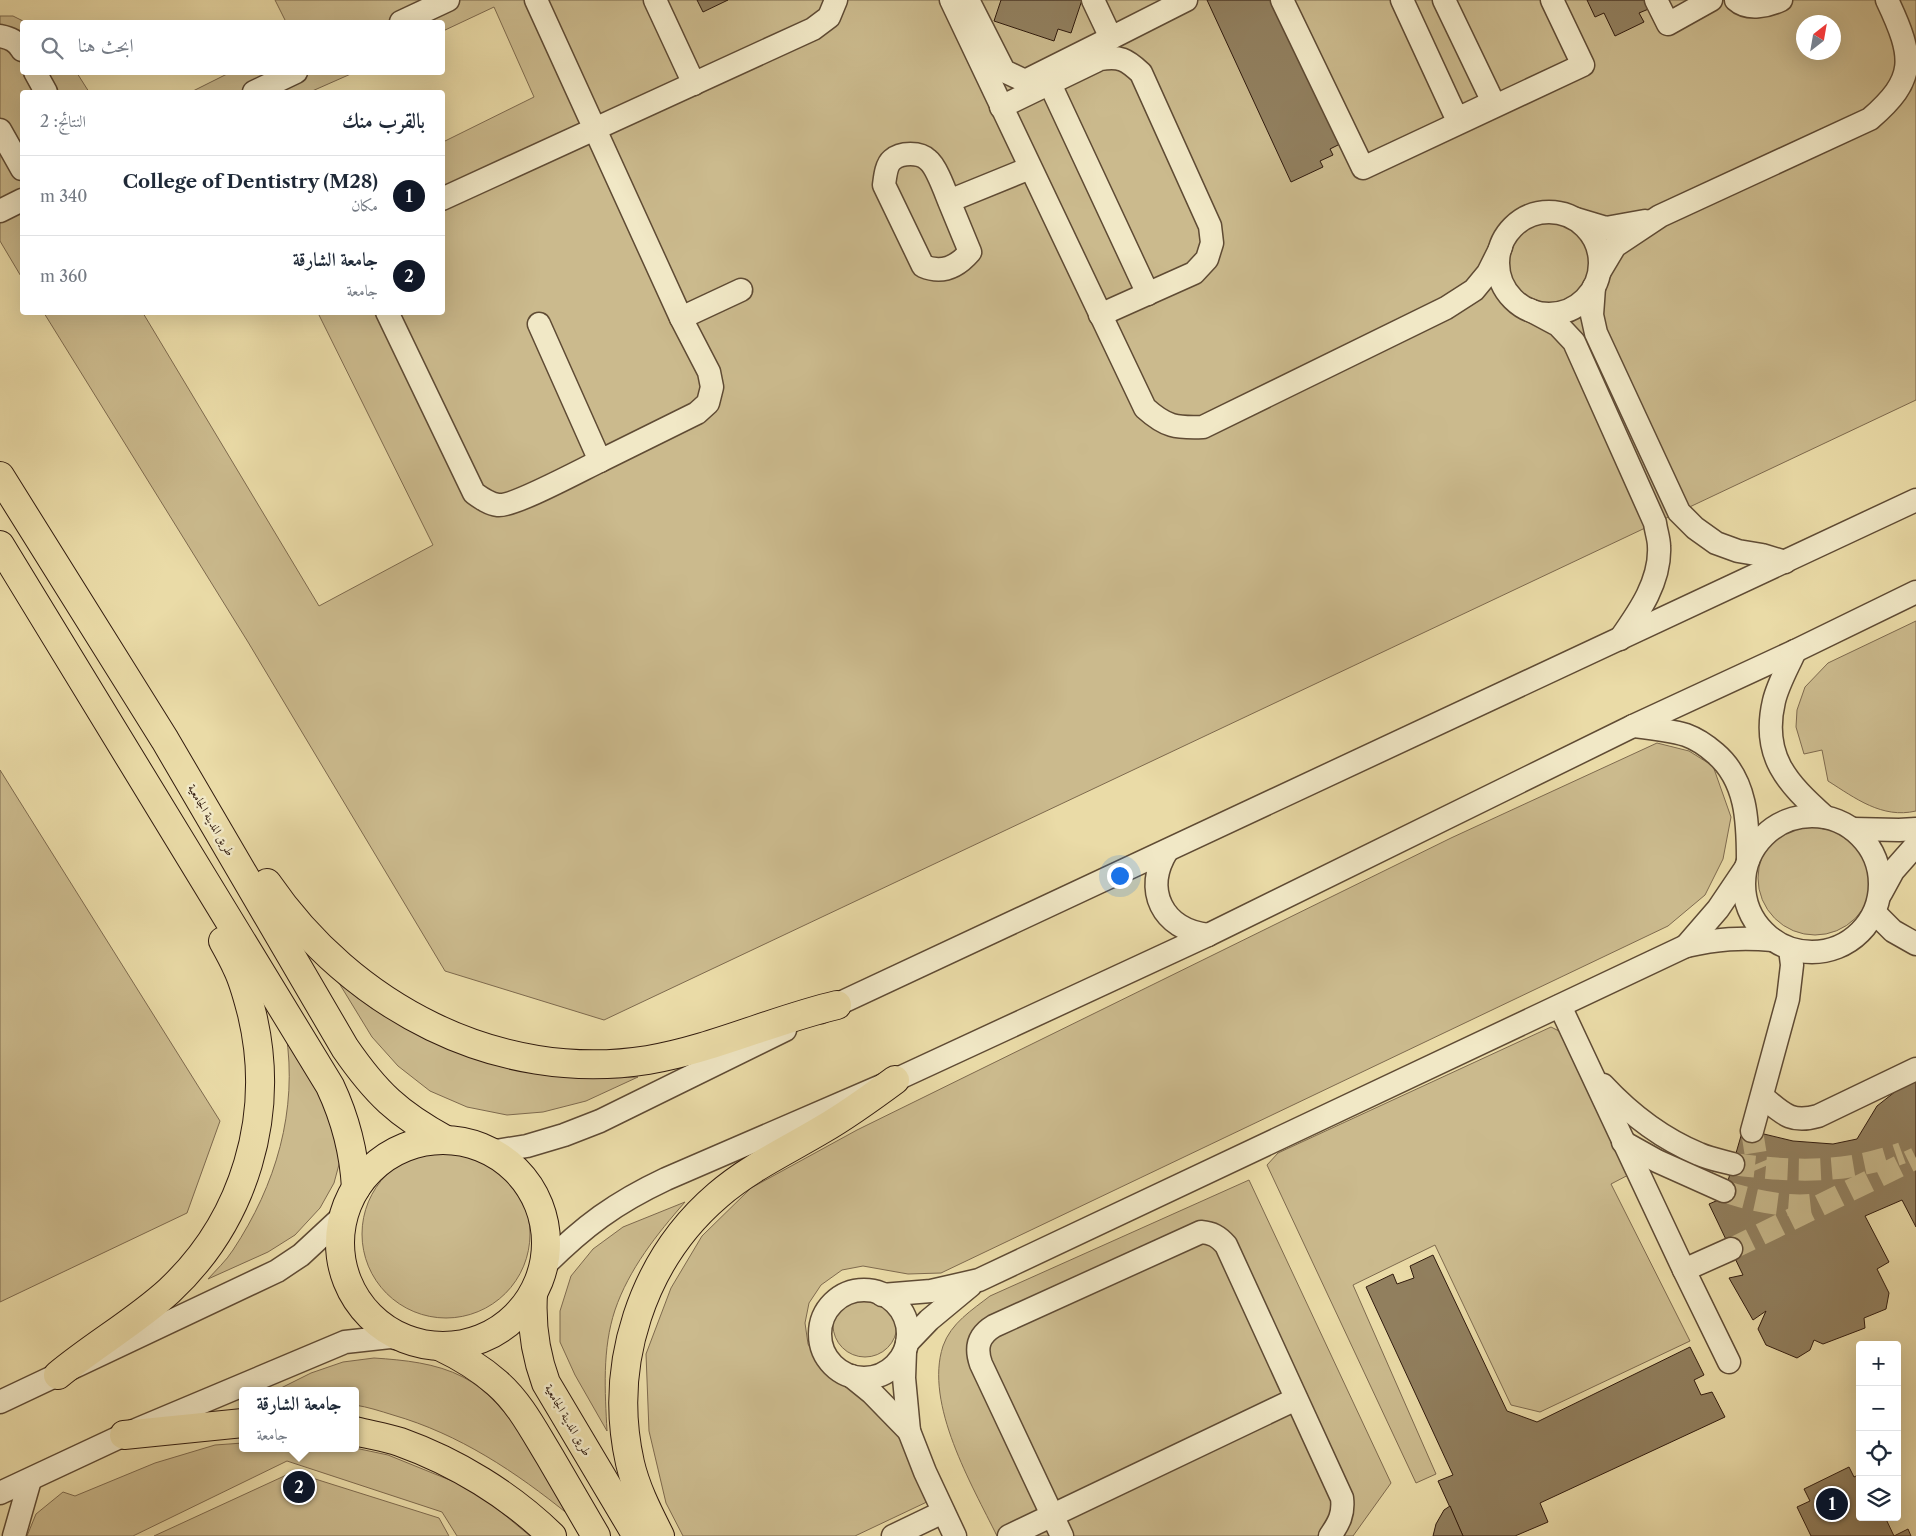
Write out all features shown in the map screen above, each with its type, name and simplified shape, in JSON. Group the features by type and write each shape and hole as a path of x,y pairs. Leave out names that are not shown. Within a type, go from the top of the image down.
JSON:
{"main road":[{"name":"طريق المدينة الجامعية","path":"0,476 188,780 345,1048 365,1077 388,1102 409,1118 446,1140"},
{"path":"0,545 330,1086 342,1110 350,1135 356,1188"},
{"path":"188,780 211,805 240,843 287,912 327,954 359,983 396,1008 434,1028 474,1044 516,1056 560,1062 603,1064 646,1060 689,1052 781,1020 837,1004"},
{"path":"50,1379 169,1291 191,1268 228,1216 244,1179 258,1126 261,1094 260,1062 256,1030 248,998 237,968 175,848 152,793"},
{"path":"660,1536 644,1503 630,1463 624,1421 624,1387 630,1337 644,1297 663,1259 688,1225 718,1195 752,1170 855,1110 895,1080"},
{"path":"446,1140 469,1144 490,1152 519,1174 535,1198 545,1231 544,1266 533,1294 516,1316 494,1333 467,1344 439,1346 411,1341 386,1329 364,1310 349,1286 342,1264 340,1240 343,1216 356,1188 380,1162 411,1145 446,1140"},
{"name":"طريق المدينة الجامعية","path":"533,1294 533,1339 538,1362 546,1383 637,1536"},
{"path":"439,1346 460,1356 480,1369 514,1401 528,1420 596,1536"},
{"path":"124,1435 239,1423"},
{"path":"359,1432 400,1442 464,1470 519,1506 552,1536"}],"street":[{"path":"405,20 448,0"},
{"path":"388,315 474,493 486,502 499,506 516,501 697,413 708,403 712,387 709,372 682,318 536,0"},
{"path":"655,0 694,84"},
{"path":"445,198 597,130 813,29 829,17 836,0"},
{"path":"951,0 1145,408 1158,419 1178,428 1204,427 1446,308 1474,290 1488,273 1509,232 1522,220 1537,214 1554,212 1606,228 1634,224 1660,216 1870,119 1890,107 1907,90 1915,72 1912,53 1887,0"},
{"path":"968,0 1004,71 1025,81 1186,0"},
{"path":"1093,0 1111,38"},
{"path":"1282,0 1363,168 1583,65 1552,0"},
{"path":"1402,0 1456,119 1493,102 1444,0"},
{"path":"1656,0 1668,24 1711,0"},
{"path":"1736,0 1739,3 1756,7 1773,4 1781,0"},
{"path":"0,36 9,38 20,47"},
{"path":"1001,107 1100,59 1116,57 1129,62 1141,73 1210,226 1212,243 1207,259 1194,273 1100,315"},
{"path":"37,75 45,90"},
{"path":"258,90 290,75"},
{"path":"1050,84 1148,294"},
{"path":"0,130 20,165"},
{"path":"904,154 921,155 930,160 949,201 970,252 956,265 944,270 932,270 923,266 884,185 885,173 891,160 904,154"},
{"path":"949,201 1030,168"},
{"path":"0,211 20,201"},
{"path":"1446,308 1477,298 1498,298 1545,314 1560,313 1574,308 1586,299 1615,246 1660,216"},
{"path":"1571,217 1584,226 1594,239 1600,254 1592,315 1596,333 1679,512 1695,528 1716,543 1738,551 1762,555 1785,562"},
{"path":"1501,247 1498,260 1502,279 1511,296 1526,308 1558,325 1574,342 1655,523 1659,547 1650,590 1640,610 1620,639"},
{"path":"682,318 741,290"},
{"path":"539,324 600,460"},
{"path":"490,1152 527,1146 564,1135 600,1121 837,1004 1916,500"},
{"path":"544,1266 570,1239 600,1215 632,1195 895,1080 1208,935 1632,726 1795,652 1916,592"},
{"path":"1795,652 1774,700 1770,722 1774,757 1790,783 1805,800 1825,817"},
{"path":"1632,726 1666,730 1688,736 1707,746 1724,761 1735,776 1744,805 1748,832 1744,888 1748,908 1758,926 1781,944 1792,965 1788,999 1763,1097 1752,1131"},
{"path":"1686,946 1718,909 1747,864 1757,843 1770,830 1787,820 1806,816 1825,817 1840,822 1853,829 1870,847 1879,869 1878,903 1893,931 1916,944"},
{"path":"1853,829 1916,829"},
{"path":"851,1376 867,1378 883,1374 896,1364 906,1347 929,1320 979,1280 1686,946 1714,940 1743,938 1781,944 1806,953 1823,952 1840,947 1854,939 1866,927 1893,871 1916,845"},
{"path":"1167,851 1161,861 1156,883 1157,895 1161,905 1167,915 1185,930 1208,935"},
{"path":"1560,1006 1729,1362"},
{"path":"1763,1097 1784,1115 1795,1119 1807,1119 1818,1116 1916,1069"},
{"path":"1592,1074 1641,1121 1670,1140 1700,1155 1733,1164"},
{"path":"1623,1142 1657,1161 1724,1191"},
{"path":"0,1402 277,1271 301,1255 343,1216"},
{"path":"1062,1536 978,1356 980,1338 994,1326 1201,1232 1211,1233 1220,1238 1226,1245 1342,1498 1344,1508 1342,1518 1330,1536"},
{"path":"1684,1270 1731,1249"},
{"path":"909,1431 872,1393 851,1376 837,1369 826,1357 820,1342 820,1326 826,1312 836,1300 850,1292 866,1291 882,1294 931,1291 979,1280"},
{"path":"882,1294 892,1300 900,1309 905,1320 907,1331 904,1378 909,1431 955,1536"},
{"path":"0,1493 124,1435 345,1342 390,1337 411,1341"},
{"path":"0,1384 50,1379"},
{"path":"1009,1536 1296,1399"},
{"path":"14,1536 30,1480"},
{"path":"893,1536 943,1512"}],"shaded area":[{"path":"275,0 1916,0 1916,400 604,1020 445,971 248,642 45,315 144,315 319,606 433,545 319,315 445,315 445,141 534,97 494,7 445,30 445,20 285,20"},
{"path":"0,16 13,16 21,20 20,75 78,75 88,90 20,90 20,275 0,241"},
{"path":"225,75 348,75 315,90 195,90"},
{"path":"1916,621 1916,811 1892,812 1880,810 1869,805 1828,781 1822,750 1804,754 1796,727 1797,710 1805,687 1828,663"},
{"path":"1657,743 1689,751 1713,766 1731,817 1723,859 1705,895 1668,926 941,1273 908,1274 863,1266 842,1270 821,1285 809,1303 805,1323 808,1344 818,1362 830,1374 848,1383 894,1418 931,1500 855,1536 683,1536 666,1503 649,1431 646,1354 671,1288 702,1236 751,1188 857,1130 1451,838"},
{"path":"0,770 220,1121 187,1213 0,1302"},
{"path":"1815,821 1837,826 1855,838 1867,856 1872,878 1867,900 1855,918 1837,930 1815,935 1793,930 1775,918 1763,900 1758,878 1763,856 1775,838 1793,826"},
{"path":"339,983 414,1031 440,1044 496,1064 564,1077 638,1077 586,1101 543,1112 507,1115 467,1107 430,1091 398,1066 372,1037"},
{"path":"1551,1027 1565,1034 1634,1172 1611,1184 1690,1341 1540,1412 1511,1405 1435,1245 1353,1285 1436,1474 1416,1483 1267,1165 1278,1153"},
{"path":"286,1033 329,1102 341,1157 334,1183 320,1208 295,1235 268,1252 208,1279 230,1254 248,1225 272,1173 286,1119 289,1091"},
{"path":"454,1150 470,1153 486,1160 511,1181 520,1194 527,1210 530,1234 529,1250 524,1266 516,1281 499,1299 486,1308 470,1315 438,1318 422,1315 399,1304 376,1281 365,1258 362,1226 365,1210 376,1187 399,1164 422,1153"},
{"path":"1249,1180 1391,1483 1353,1536 997,1536 964,1469 945,1418 940,1393 939,1369 943,1346 951,1330 969,1312 990,1296"},
{"path":"685,1202 654,1239 636,1266 615,1310 606,1355 607,1431 575,1375 560,1342 560,1311 571,1276 593,1249 623,1227"},
{"path":"859,1293 871,1293 888,1302 895,1313 897,1325 895,1337 888,1348 871,1357 859,1357 847,1352 838,1343 833,1331 833,1319 838,1307 847,1298"},
{"path":"374,1358 431,1365 453,1372 480,1388 496,1402 524,1438 569,1515 507,1469 464,1444 417,1423 359,1406 359,1387 283,1387 311,1373 343,1362"},
{"path":"239,1443 239,1452 359,1452 359,1449 388,1455 467,1487 489,1502 530,1536 457,1536 442,1512 287,1461 133,1536 27,1536 36,1514 63,1492 75,1496 155,1463 215,1445"},
{"path":"293,1472 439,1518 449,1536 154,1536"}],"building":[{"path":"697,0 728,0 703,12"},
{"path":"1001,0 1082,0 1071,33 1058,29 1054,41 994,21"},
{"path":"1207,0 1273,0 1340,144 1330,149 1333,155 1320,161 1323,167 1291,182"},
{"path":"1587,0 1647,0 1651,8 1639,13 1644,22 1615,36 1604,13 1595,17"},
{"path":"1916,1079 1916,1227 1902,1200 1865,1216 1889,1262 1877,1269 1889,1293 1886,1309 1864,1318 1865,1328 1823,1344 1814,1340 1810,1350 1797,1358 1766,1345 1758,1329 1766,1311 1753,1320 1729,1278 1743,1275 1709,1204 1723,1198 1743,1129 1793,1141 1833,1144 1857,1139 1877,1106 1896,1091"},
{"path":"1433,1255 1507,1411 1537,1422 1690,1347 1704,1375 1694,1380 1701,1395 1712,1392 1725,1417 1540,1503 1548,1522 1515,1536 1463,1536 1438,1481 1453,1475 1366,1287 1393,1274 1397,1284 1414,1278 1410,1266"},
{"path":"1849,1467 1854,1477 1856,1476 1856,1521 1887,1521 1894,1536 1811,1536 1797,1507 1810,1501 1804,1489"},
{"path":"1450,1506 1463,1536 1433,1536 1436,1524 1444,1510"},
{"path":"1908,1529 1911,1536 1894,1536"}],"tunnel":[{"path":"1752,1131 1756,1156 1761,1168"},
{"path":"1733,1164 1798,1170 1839,1168 1860,1165 1902,1153"},
{"path":"1731,1249 1916,1158"},
{"path":"1724,1191 1770,1203 1816,1204"}],"place":[{"name":"جامعة الشارقة","path":"299,1487"},
{"name":"College of Dentistry (M28)","path":"1832,1504"}]}
